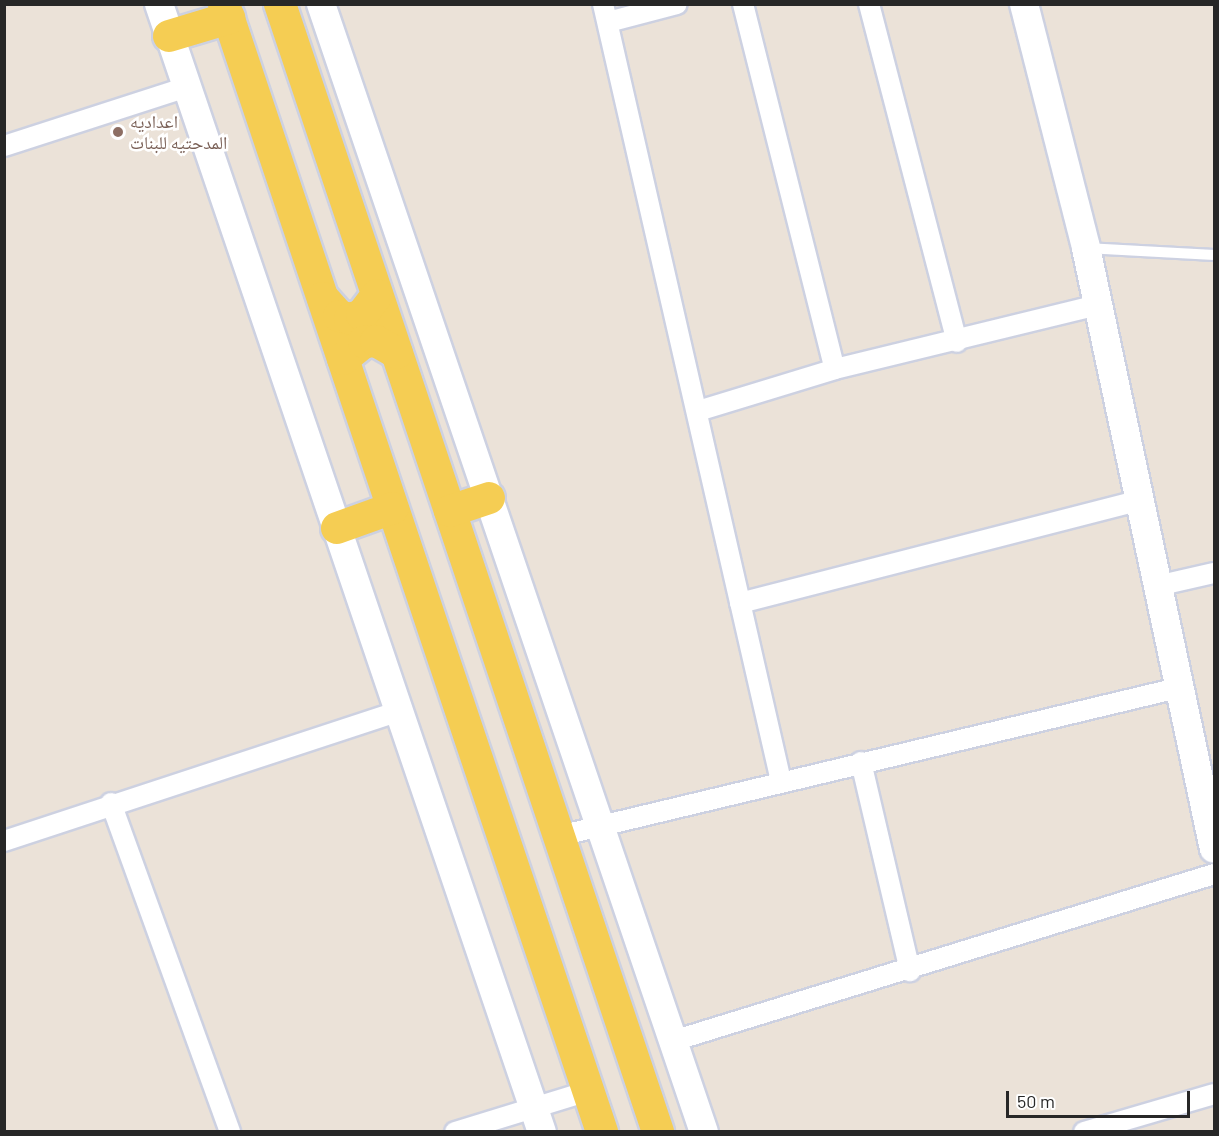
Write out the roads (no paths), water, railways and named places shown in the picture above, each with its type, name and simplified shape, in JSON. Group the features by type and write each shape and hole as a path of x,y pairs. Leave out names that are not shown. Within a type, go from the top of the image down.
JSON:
{"main road":[{"path":"280,4 658,1131"},
{"path":"169,36 227,11 602,1131"},
{"path":"323,298 339,316 350,319 362,315 377,295"},
{"path":"343,359 364,342 376,341 397,353"},
{"path":"450,511 489,498"},
{"path":"337,528 393,508"}],"street":[{"path":"159,4 538,1119"},
{"path":"321,4 704,1131"},
{"path":"677,4 606,13 781,781"},
{"path":"743,4 835,369"},
{"path":"869,4 957,342"},
{"path":"1024,4 1086,248 1140,500 1161,585 1215,849"},
{"path":"4,146 187,87"},
{"path":"698,411 835,369 957,342 1098,305"},
{"path":"740,603 1140,500"},
{"path":"1161,585 1215,573"},
{"path":"559,836 781,781 1182,687"},
{"path":"4,841 111,803 399,711"},
{"path":"861,762 910,971"},
{"path":"111,803 230,1131"},
{"path":"673,1041 910,971 1215,874"},
{"path":"455,1131 538,1119 588,1091"},
{"path":"1084,1131 1215,1094"}],"lane":[{"path":"1086,248 1215,255"}],"place":[{"name":"اعداديه المدحتيه للبنات","path":"118,132"}]}
